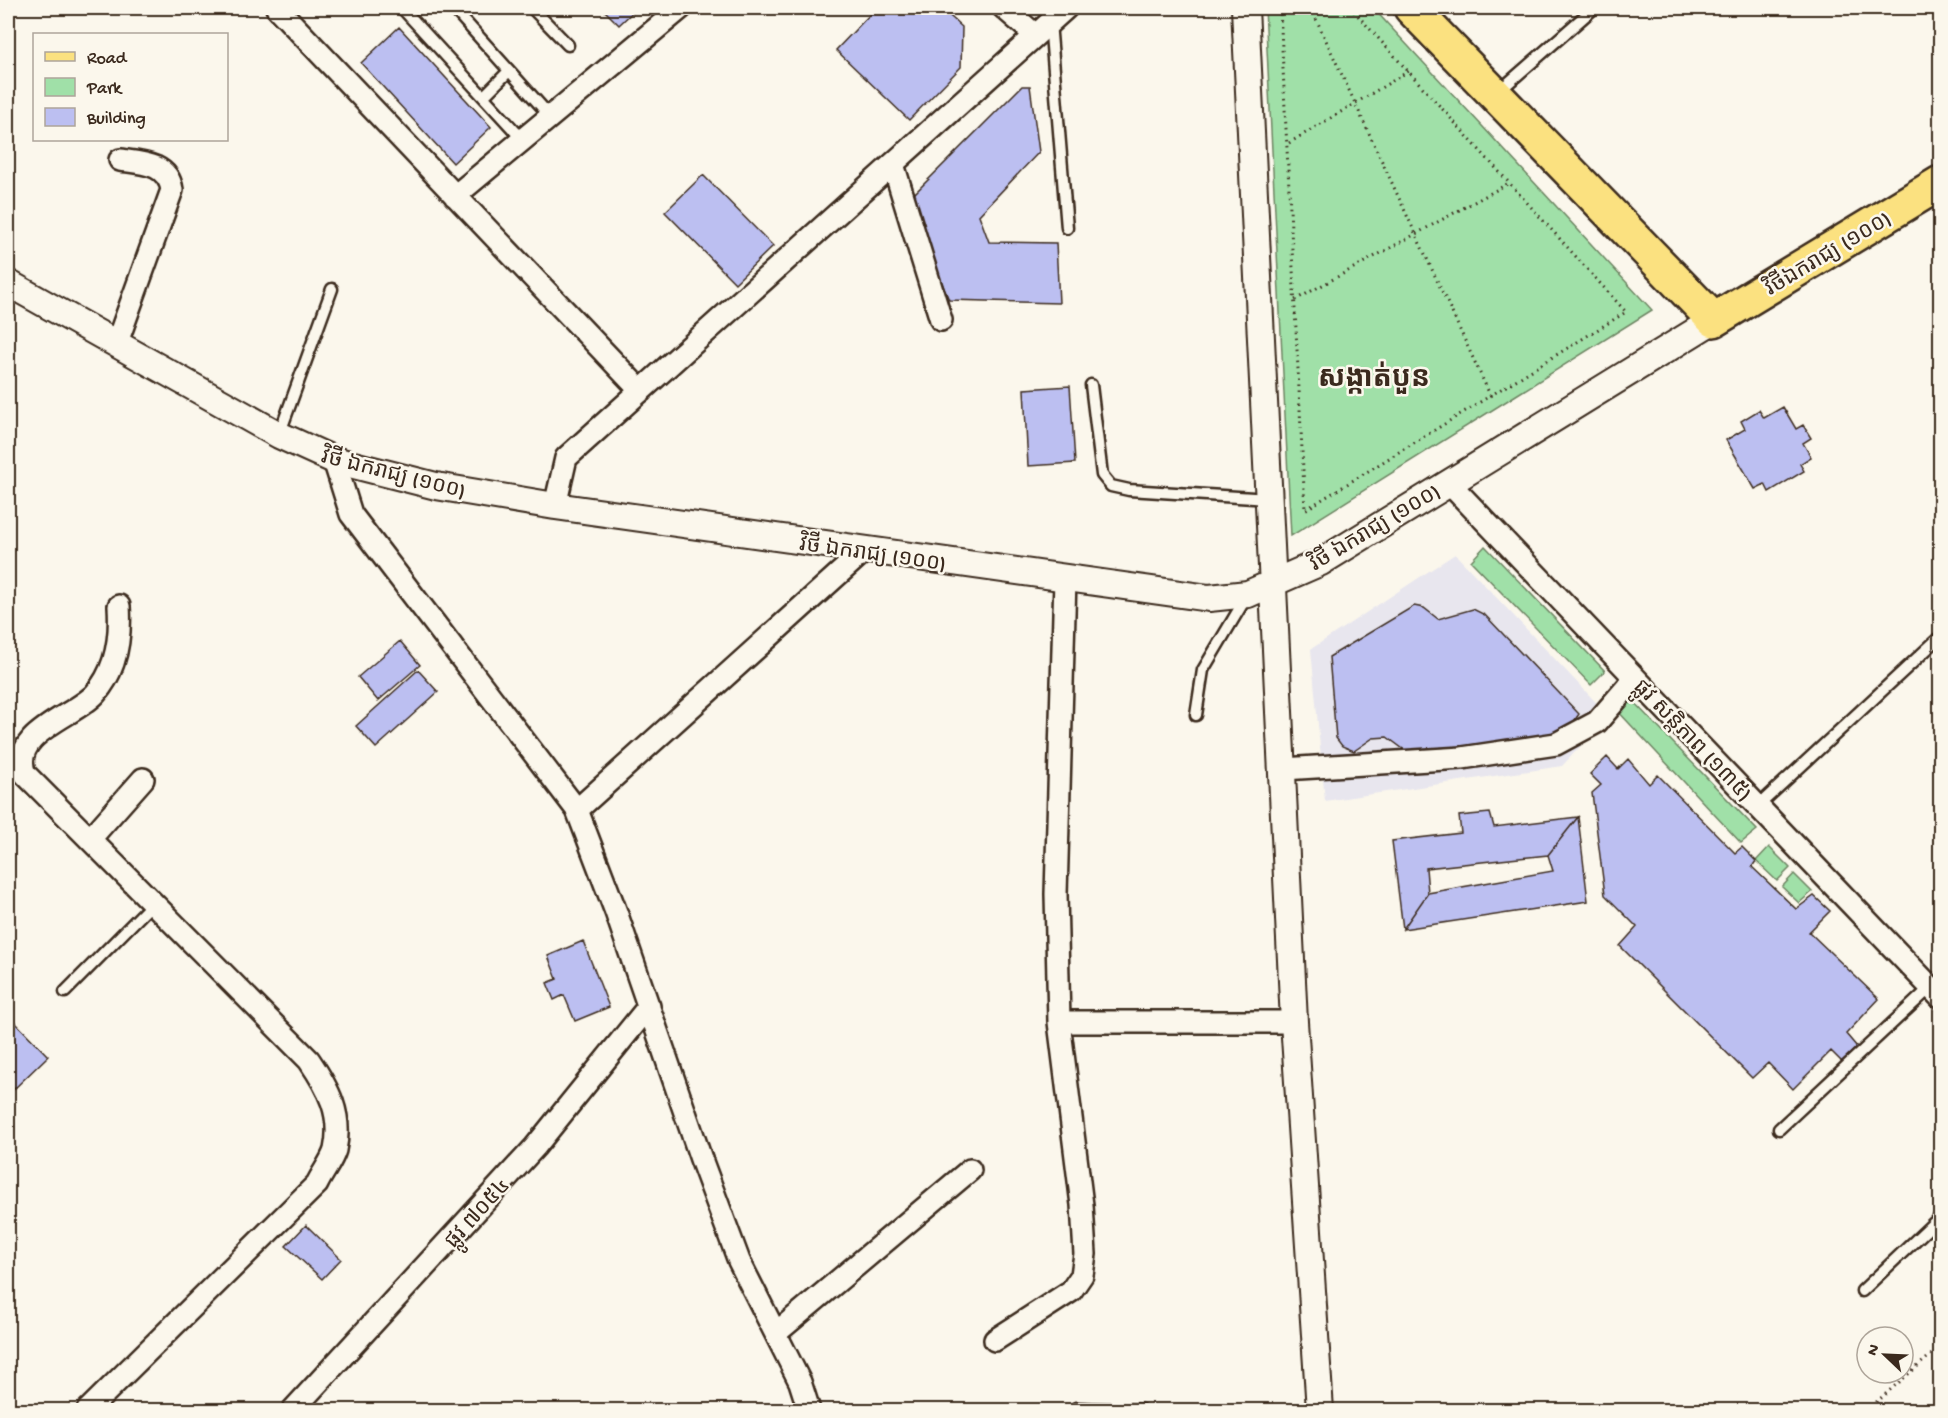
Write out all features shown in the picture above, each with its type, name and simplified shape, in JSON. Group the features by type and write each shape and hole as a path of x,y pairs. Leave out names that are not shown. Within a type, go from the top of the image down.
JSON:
{"main road":[{"path":"1411,8 1713,320"},
{"name":"វិថីឯករាជ្យ (១០០)","path":"1713,320 1941,183"}],"street":[{"path":"277,8 641,391"},
{"path":"455,196 681,8"},
{"path":"1004,8 1042,28"},
{"path":"555,506 566,458 1066,8"},
{"path":"1245,8 1294,1022 1320,1410"},
{"path":"116,345 172,190 171,180 154,165 120,160"},
{"path":"892,164 940,320"},
{"name":"វិថី ឯករាជ្យ (១០០)","path":"8,283 279,435 334,460 436,486 555,506 1209,598 1248,594 1321,562 1713,320"},
{"path":"334,460 351,514 577,810 739,1261 800,1382 808,1410"},
{"name":"ផ្លូវ សន្តិភាព (១៣៥)","path":"1448,482 1936,992"},
{"path":"577,810 864,551"},
{"path":"995,1341 1071,1291 1082,1275 1084,1254 1082,1205 1059,1022 1056,894 1065,579"},
{"path":"88,1410 317,1184 335,1150 336,1113 329,1089 309,1060 25,774 21,764 23,751 54,720 95,695 115,662 120,626 119,606"},
{"path":"1282,770 1462,758 1556,744 1597,722 1635,678"},
{"path":"90,839 143,779"},
{"name":"ផ្លូវ ៧០៥៤","path":"293,1410 535,1147 649,1006"},
{"path":"1059,1022 1294,1022"},
{"path":"776,1333 970,1170"}],"lane":[{"path":"402,8 523,140"},
{"path":"453,8 550,116"},
{"path":"532,8 568,45"},
{"path":"1495,94 1594,8"},
{"path":"1042,28 1067,228"},
{"path":"484,96 509,70"},
{"path":"279,435 332,289"},
{"path":"1091,385 1102,476 1112,486 1129,490 1269,499"},
{"path":"1196,715 1203,670 1248,594"},
{"path":"1758,806 1941,637"},
{"path":"65,992 153,903"},
{"path":"1779,1129 1936,992"},
{"path":"1862,1291 1941,1217"},
{"path":"1077,1408 1141,1410"}],"path":[{"path":"1280,8 1305,510 1626,312 1351,8"},
{"path":"1311,8 1491,397"},
{"path":"1288,144 1408,72"},
{"path":"1295,300 1509,183"},
{"path":"1868,1410 1941,1347"}],"shaded area":[{"path":"1455,554 1609,716 1562,766 1325,801 1311,649"}],"green space":[{"path":"1265,8 1373,8 1652,310 1291,536"},
{"path":"1485,546 1605,671 1591,685 1471,561"},
{"path":"1627,695 1757,830 1741,843 1615,708"},
{"path":"1769,847 1790,868 1777,881 1756,861"},
{"path":"1794,874 1812,892 1799,903 1782,887"}],"building":[{"path":"602,8 637,8 619,25"},
{"path":"876,8 941,8 962,27 961,67 909,120 836,50"},
{"path":"399,27 491,127 453,163 361,63"},
{"path":"1022,86 1030,86 1039,152 979,215 989,242 1056,243 1059,303 949,300 908,200"},
{"path":"703,175 773,246 735,283 665,212"},
{"path":"1070,386 1075,463 1028,466 1024,389"},
{"path":"1783,407 1796,429 1803,425 1811,438 1803,443 1811,457 1800,464 1804,471 1769,492 1765,484 1755,489 1726,440 1745,429 1741,421 1759,410 1764,418"},
{"path":"1414,606 1424,608 1438,619 1473,609 1485,615 1579,714 1570,727 1551,736 1414,757 1387,737 1373,738 1354,751 1342,746 1336,738 1329,657"},
{"path":"400,641 420,665 378,701 358,677"},
{"path":"418,670 438,692 376,748 356,726"},
{"path":"1607,757 1618,769 1628,759 1649,784 1658,775 1735,853 1742,847 1756,861 1752,867 1796,909 1814,896 1830,911 1809,932 1879,999 1846,1034 1857,1047 1842,1062 1831,1051 1793,1089 1768,1063 1752,1078 1620,946 1637,927 1605,895 1592,793 1601,785 1590,774"},
{"path":"1490,813 1494,827 1578,817 1548,855 1426,868 1428,893 1403,929 1392,841 1461,833 1459,816"},
{"path":"1578,817 1588,901 1403,929 1428,893 1553,871 1548,855"},
{"path":"583,941 609,1007 575,1021 564,995 554,1000 547,983 557,979 548,956"},
{"path":"8,1015 48,1056 11,1092 8,1089"},
{"path":"306,1225 341,1259 322,1279 286,1246"}],"district":[{"name":"សង្កាត់បួន","path":"1374,376"}]}
